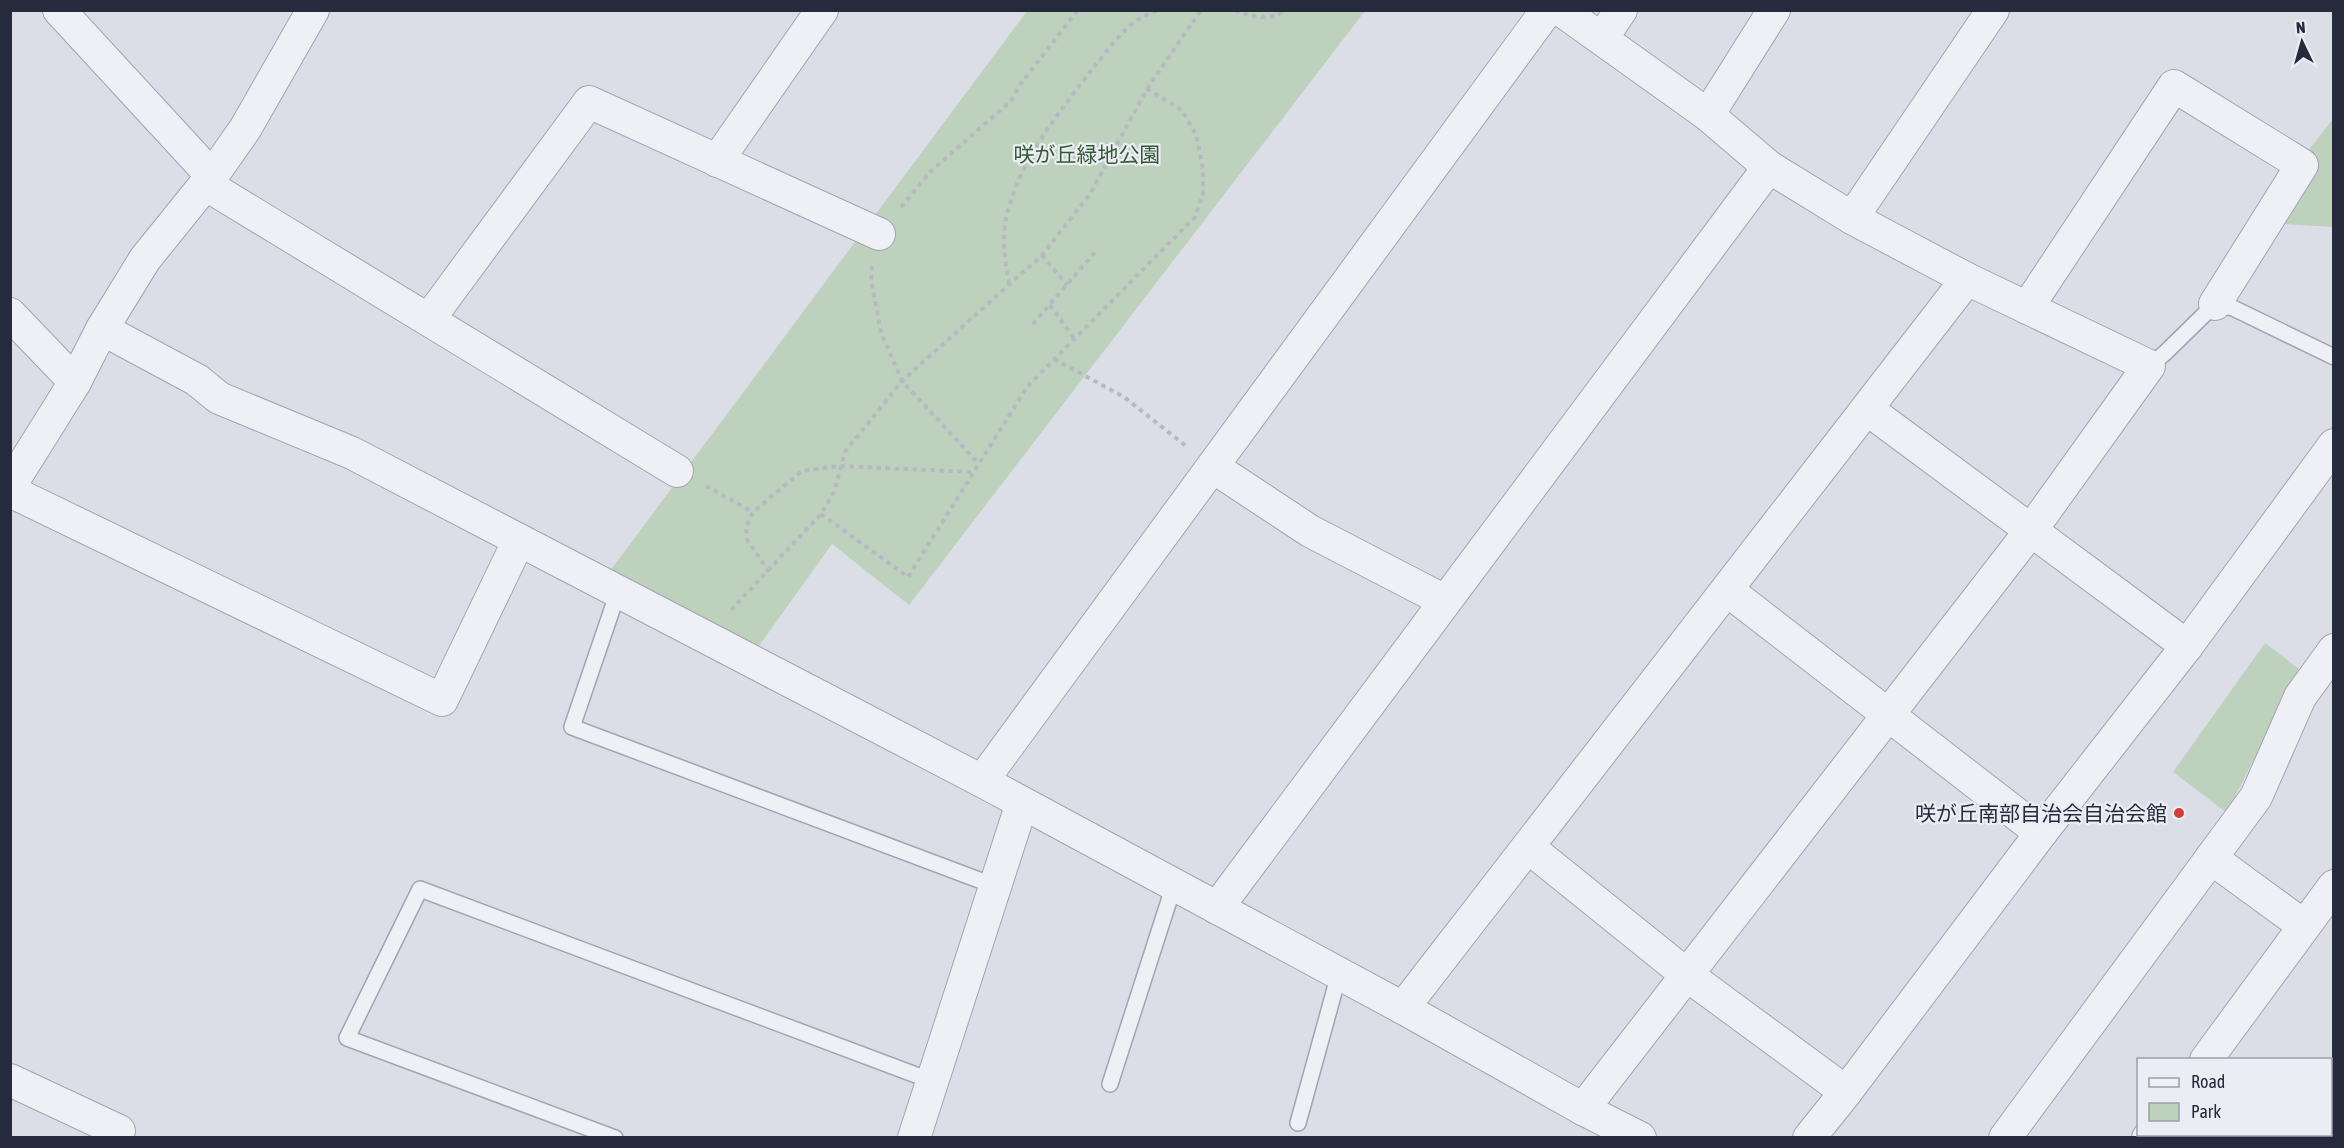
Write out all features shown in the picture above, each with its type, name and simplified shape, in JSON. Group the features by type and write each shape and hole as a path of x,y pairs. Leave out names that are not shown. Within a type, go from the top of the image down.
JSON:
{"street":[{"path":"59,10 209,180 429,319 677,471"},
{"path":"10,486 75,382 102,329 145,259 209,180 245,129 313,10"},
{"path":"717,161 822,10"},
{"path":"982,781 1547,10"},
{"path":"1561,10 1708,115 1770,167 1852,218 1967,279 2149,366 2032,530 1687,975 1595,1122"},
{"path":"1602,38 1621,10"},
{"path":"1708,115 1774,10"},
{"path":"1852,218 1993,10"},
{"path":"2027,308 2174,86 2302,165 2215,304"},
{"path":"429,319 589,102 879,234"},
{"path":"1217,908 1770,167"},
{"path":"1403,1008 1967,279"},
{"path":"10,314 75,382"},
{"path":"102,329 197,380 219,398 352,453 982,781 1403,1008 1595,1122 1640,1137"},
{"path":"1868,409 2187,646"},
{"path":"1809,1137 1846,1092 2041,833 2187,646 2334,445"},
{"path":"1213,467 1310,531 1445,601"},
{"path":"10,491 442,700 519,540"},
{"path":"1727,590 2041,833"},
{"path":"2005,1137 2256,797 2300,697 2334,650"},
{"path":"914,1137 1022,803"},
{"path":"1528,847 1687,975 1846,1092"},
{"path":"2211,858 2304,926"},
{"path":"2207,1058 2334,886"},
{"path":"10,1080 119,1131"}],"lane":[{"path":"2149,366 2215,304 2232,308 2334,357"},
{"path":"618,592 572,727 995,886"},
{"path":"1110,1084 1174,885"},
{"path":"615,1137 347,1038 420,889 932,1081"},
{"path":"1298,1123 1339,974"}],"path":[{"path":"979,464 902,381 881,333 871,280 873,257 879,234 930,172 1011,101 1022,82 1078,10"},
{"path":"1009,285 1004,255 1005,231 1008,209 1020,176 1041,139 1110,47 1140,18 1158,10"},
{"path":"706,637 821,514 834,492 839,466 845,452 902,381 1042,255 1089,194 1147,89 1201,10"},
{"path":"1235,10 1266,18 1285,10"},
{"path":"821,514 908,577 1027,387 1195,217 1203,194 1203,168 1196,135 1182,110 1147,89"},
{"path":"1033,324 1096,252"},
{"path":"1042,255 1067,285"},
{"path":"1050,304 1074,338"},
{"path":"1054,359 1125,397 1213,467"},
{"path":"769,572 747,539 746,527 753,512 802,471 839,466 974,472"},
{"path":"677,471 753,512"}],"green space":[{"name":"咲が丘緑地公園","path":"1027,11 1365,11 909,605 832,544 756,650 610,571"},
{"path":"2333,119 2333,227 2281,224 2307,152"},
{"path":"2265,643 2299,669 2227,813 2173,772"}],"place":[{"name":"咲が丘南部自治会自治会館","path":"2179,813"}]}
